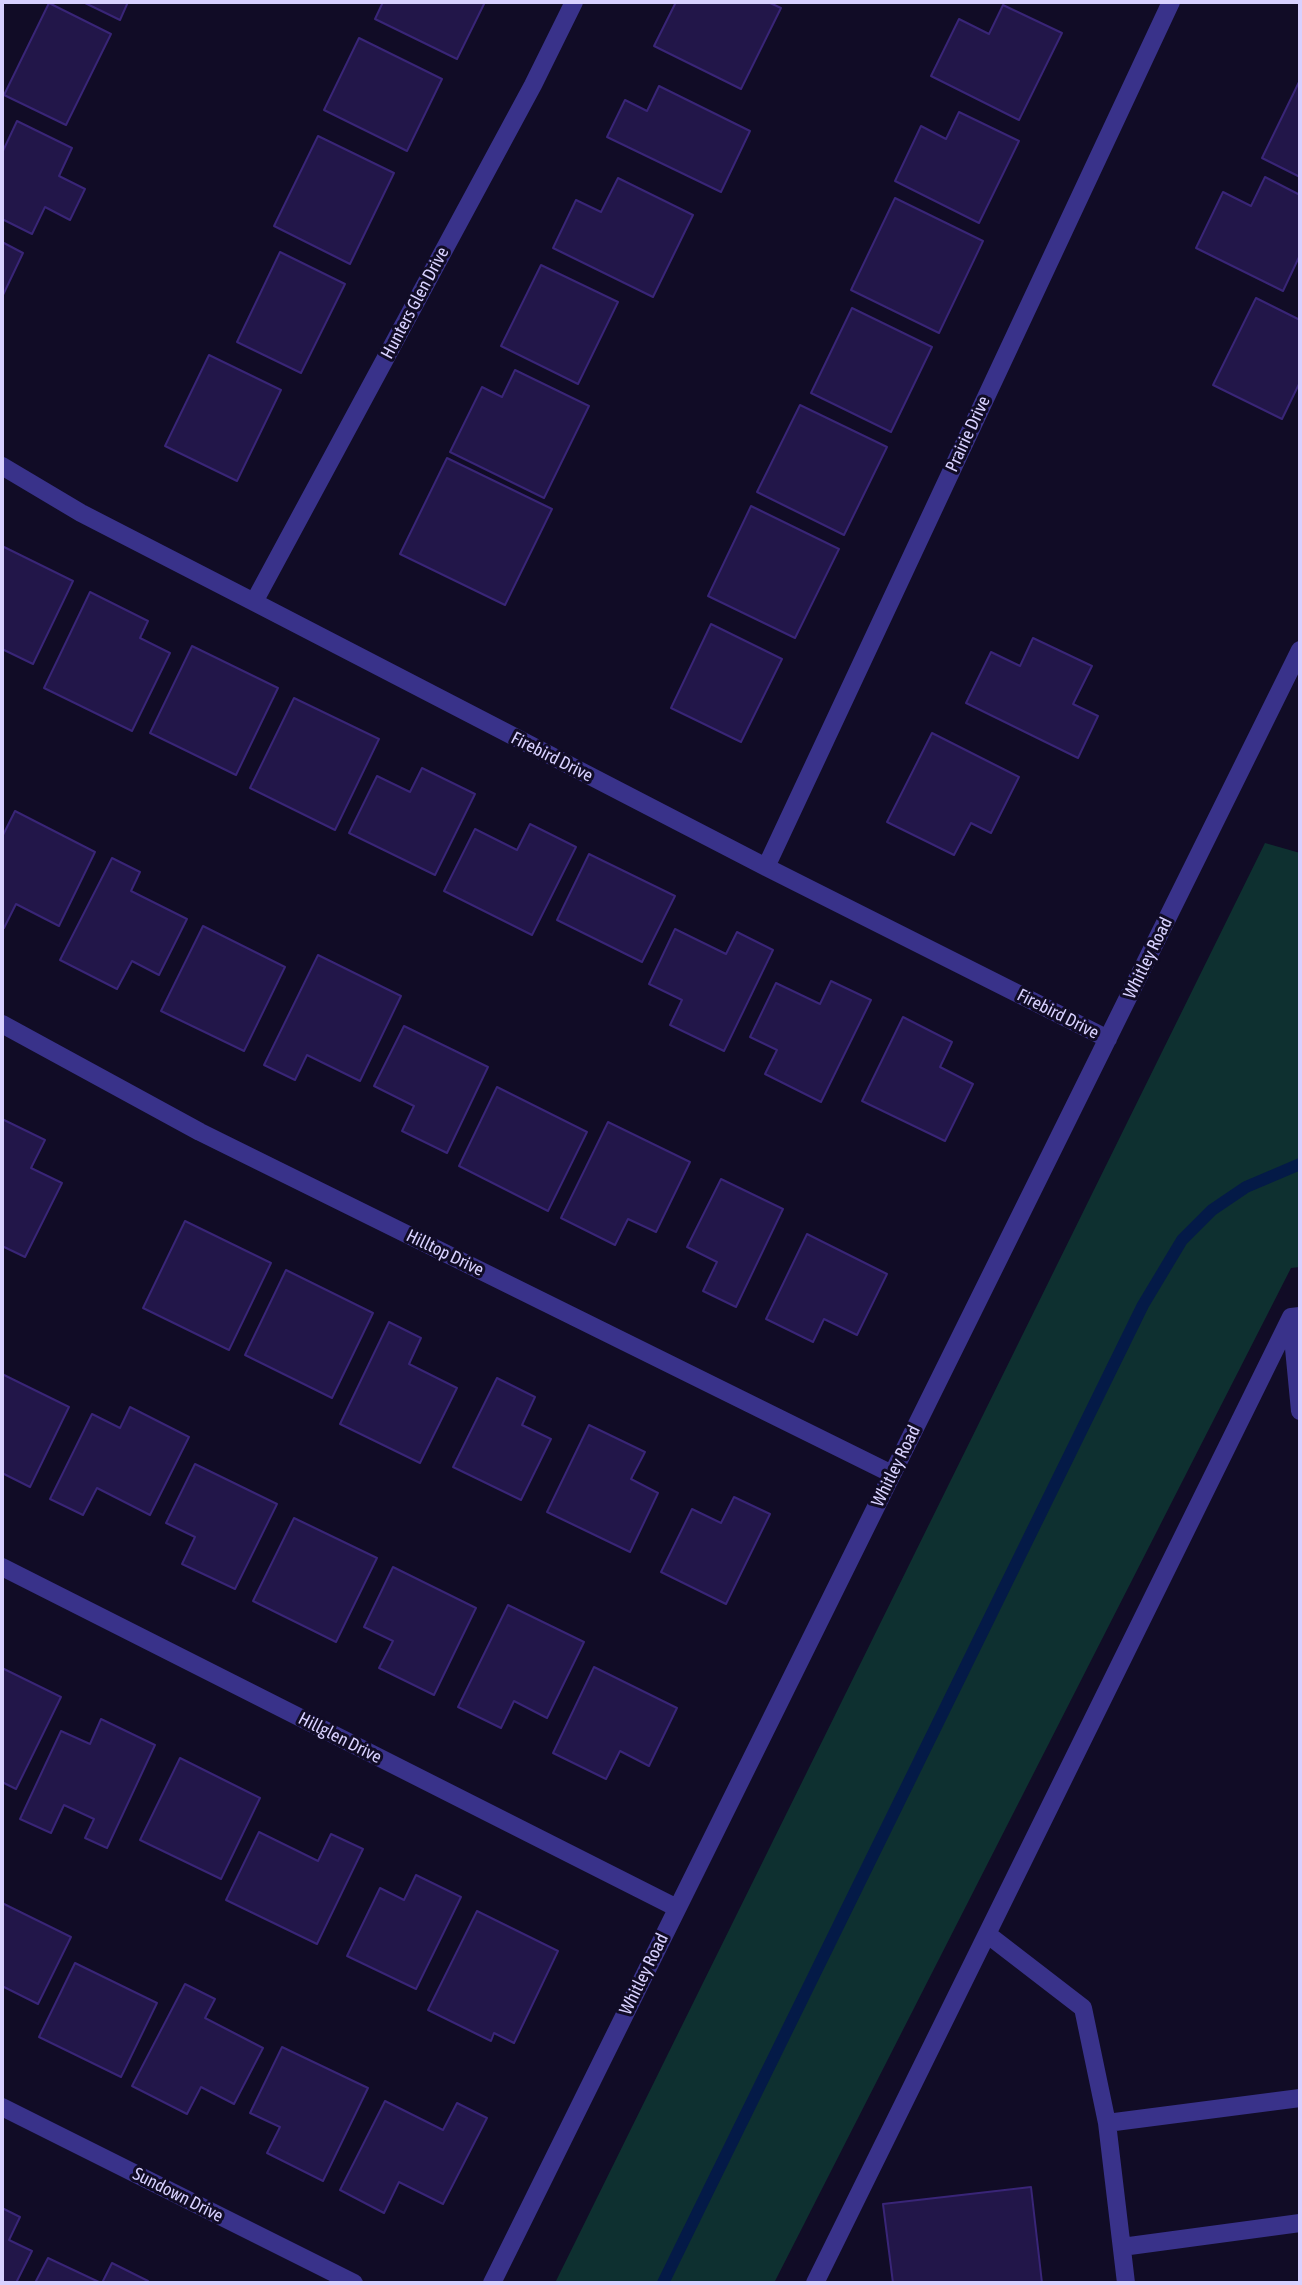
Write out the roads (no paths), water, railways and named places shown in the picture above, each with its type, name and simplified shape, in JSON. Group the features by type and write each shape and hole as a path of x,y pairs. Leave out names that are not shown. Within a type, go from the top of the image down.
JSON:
{"street":[{"name":"Hunters Glen Drive","path":"254,602 533,85 574,2"},
{"name":"Prairie Drive","path":"766,867 1171,2"},
{"name":"Firebird Drive","path":"2,466 81,513 766,867 1108,1039"},
{"name":"Whitley Road","path":"492,2283 1300,650"},
{"name":"Hilltop Drive","path":"2,1024 200,1132 892,1474"},
{"path":"1296,1317 1300,1411"},
{"path":"815,2283 1296,1317"},
{"name":"Hillglen Drive","path":"2,1567 677,1908"},
{"path":"987,1934 1083,2008 1107,2123 1126,2283"},
{"path":"1107,2123 1300,2098"},
{"name":"Sundown Drive","path":"2,2107 354,2283"},
{"path":"1122,2246 1300,2223"}],"waterway":[{"path":"663,2283 1143,1305 1182,1240 1212,1210 1246,1187 1300,1164"}]}
